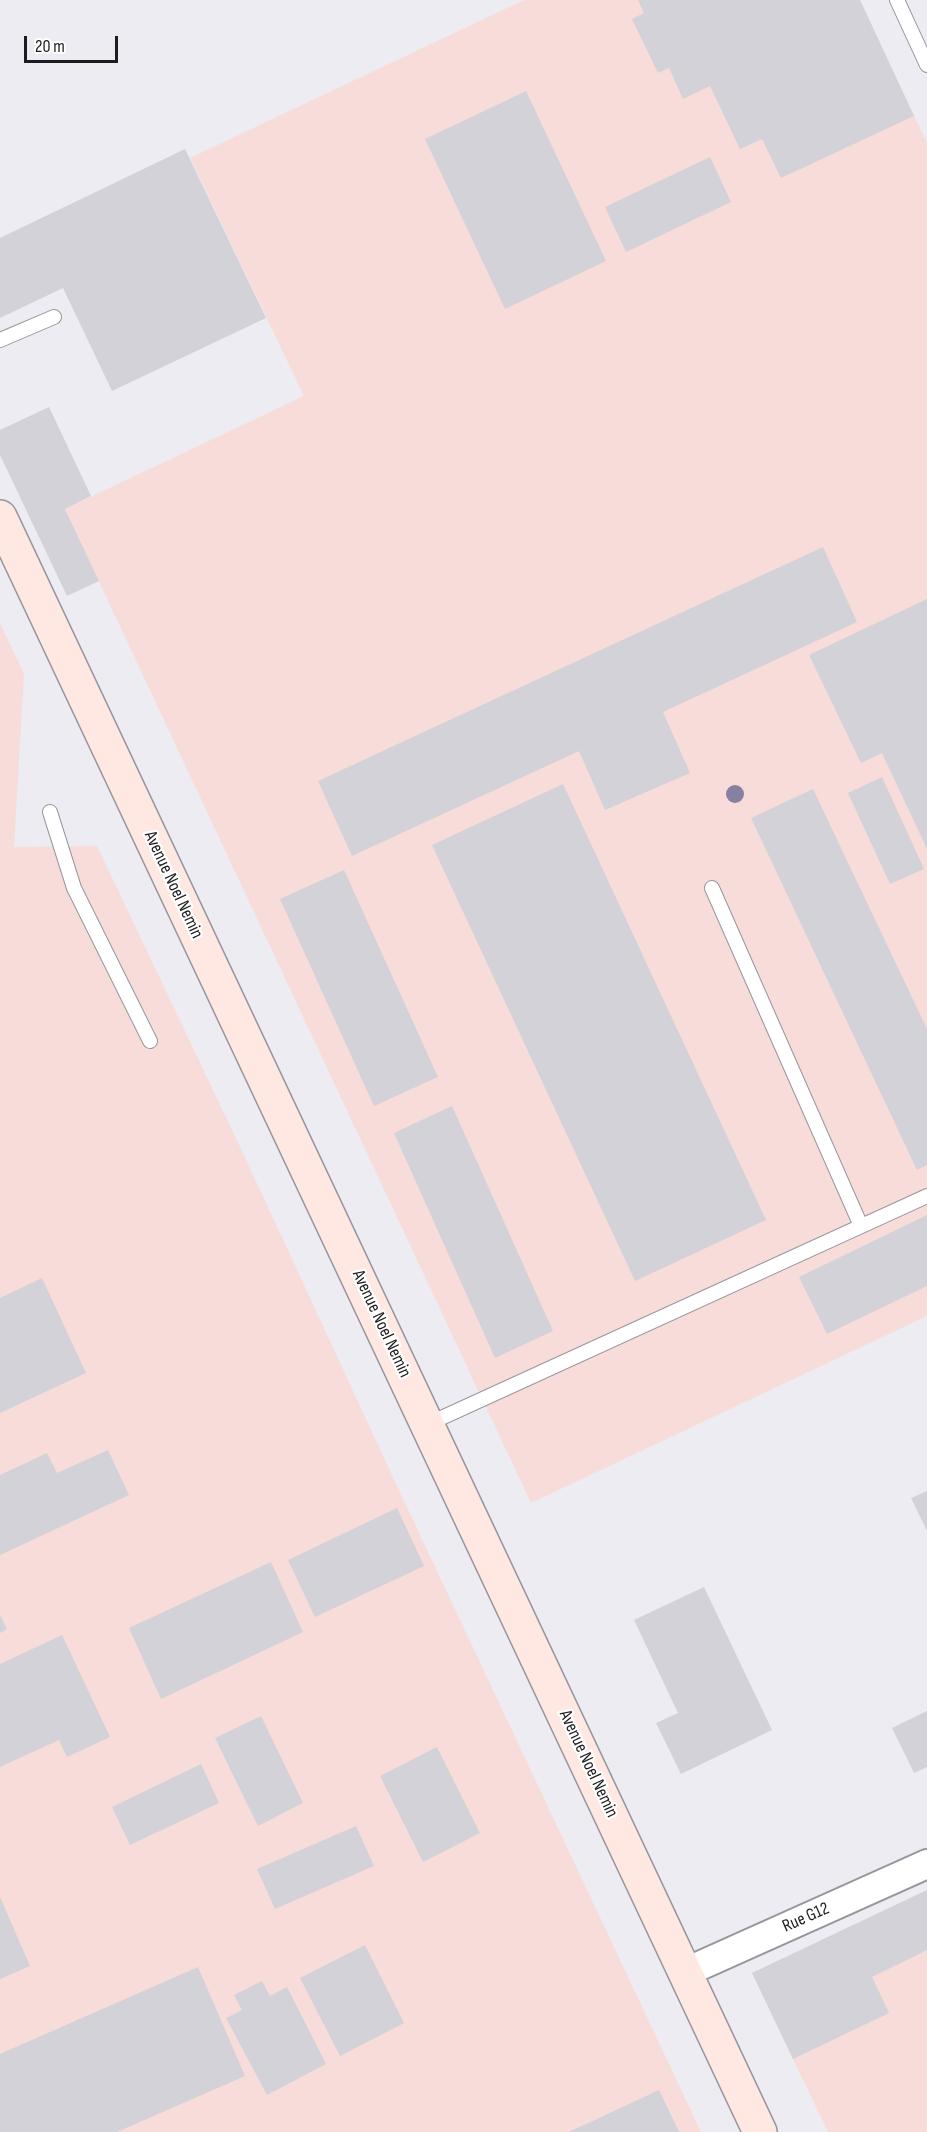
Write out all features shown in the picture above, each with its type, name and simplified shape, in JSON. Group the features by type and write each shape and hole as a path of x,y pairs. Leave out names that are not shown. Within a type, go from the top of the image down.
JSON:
{"street":[{"name":"Avenue Noel Nemin","path":"0,517 760,2132"},
{"name":"Rue G12","path":"686,1972 927,1864"}],"lane":[{"path":"897,0 927,65"},
{"path":"0,339 54,317"},
{"path":"50,812 74,888 150,1041"},
{"path":"712,888 861,1226"},
{"path":"428,1424 927,1196"}],"shaded area":[{"path":"524,0 860,0 927,143 927,1316 531,1503 65,509 304,396 190,158"},
{"path":"0,623 24,674 14,847 97,846 701,2132 0,2132"},
{"path":"927,1890 927,2132 828,2132 752,1973"}],"building":[{"path":"638,0 860,0 914,116 781,178 762,139 740,149 710,86 683,99 669,68 658,73 632,19 644,13"},
{"path":"526,91 606,261 505,309 425,139"},
{"path":"185,149 266,318 112,391 63,288 0,318 0,238"},
{"path":"710,157 731,202 626,252 605,207"},
{"path":"49,407 91,496 65,509 99,581 67,596 0,455 0,430"},
{"path":"823,547 857,622 663,712 690,773 605,810 579,751 352,856 318,781"},
{"path":"927,599 927,849 882,753 861,763 809,655"},
{"path":"882,777 924,869 890,884 848,793"},
{"path":"563,784 766,1220 635,1281 432,845"},
{"path":"813,789 927,1029 927,1165 917,1170 751,818"},
{"path":"344,870 438,1077 374,1106 280,899"},
{"path":"452,1106 553,1331 495,1358 394,1133"},
{"path":"927,1215 927,1286 827,1334 799,1277"},
{"path":"42,1278 86,1373 0,1413 0,1298"},
{"path":"108,1450 129,1495 0,1555 0,1475 47,1453 57,1473"},
{"path":"927,1491 927,1531 911,1498"},
{"path":"397,1508 424,1566 315,1617 288,1560"},
{"path":"271,1562 303,1632 161,1699 129,1628"},
{"path":"704,1587 772,1730 681,1774 656,1723 678,1713 634,1620"},
{"path":"0,1615 7,1629 0,1633"},
{"path":"62,1635 110,1737 67,1757 59,1740 0,1767 0,1664"},
{"path":"927,1711 927,1767 914,1773 892,1728"},
{"path":"261,1716 303,1803 258,1826 215,1738"},
{"path":"437,1747 480,1833 423,1862 380,1776"},
{"path":"201,1764 219,1803 130,1845 112,1807"},
{"path":"356,1826 374,1866 275,1909 257,1869"},
{"path":"927,1890 927,1950 872,1977 889,2013 793,2059 752,1973"},
{"path":"0,1897 30,1966 0,1979"},
{"path":"365,1945 404,2023 340,2056 300,1978"},
{"path":"198,1967 245,2076 117,2132 0,2132 0,2054"},
{"path":"262,1981 270,1996 287,1987 326,2064 267,2095 226,2018 242,2010 234,1995"},
{"path":"659,2090 679,2132 569,2132"}]}
